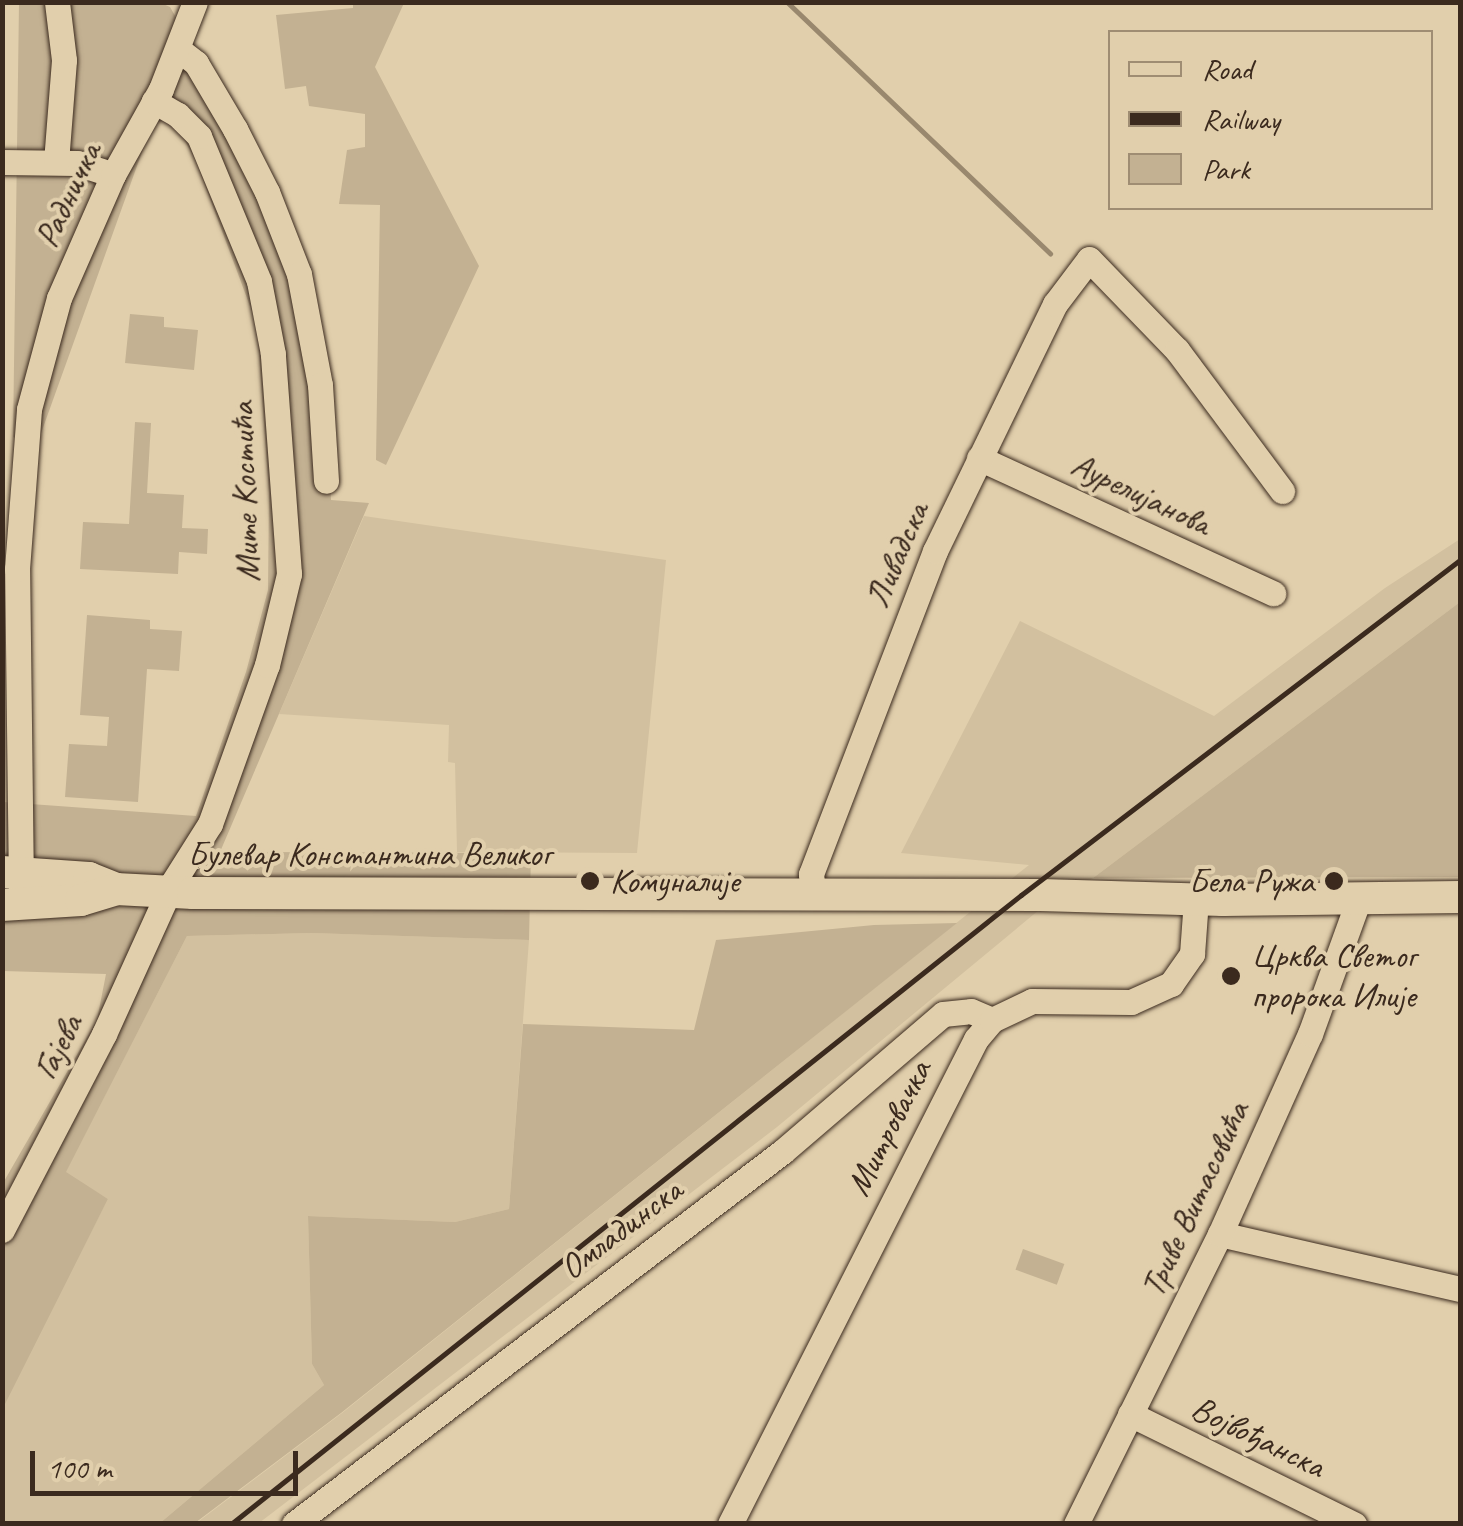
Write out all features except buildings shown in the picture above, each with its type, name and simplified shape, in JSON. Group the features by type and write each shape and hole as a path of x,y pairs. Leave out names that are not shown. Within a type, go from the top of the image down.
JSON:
{"main road":[{"name":"Булевар Константина Великог","path":"12,872 90,878 116,889 169,892 1041,894 1196,899 1460,897"},
{"name":"Булевар Константина Великог","path":"12,905 81,900 116,889"}],"street":[{"path":"56,2 64,60 56,162"},
{"name":"Радничка","path":"12,905 17,569 29,409 59,298 113,175 178,49 195,2"},
{"path":"178,49 196,63 235,129 268,192 299,274 320,386 326,481"},
{"name":"Мите Костића","path":"154,101 178,115 199,136 259,280 273,354 288,558 281,618 236,760 210,824 169,892"},
{"path":"2,162 77,163 113,175"},
{"name":"Ливадска","path":"814,896 810,874 935,551 1056,304 1089,259 1178,350 1282,491"},
{"name":"Аурелијанова","path":"979,458 1273,594"},
{"name":"Гајева","path":"2,1230 14,1184 104,1034 169,892"},
{"name":"Триве Витасовића","path":"1076,1524 1220,1234 1310,1034 1360,896"},
{"path":"992,1020 1032,1001 1131,1002 1171,984 1192,954 1196,899"},
{"name":"Омладинска","path":"294,1524 782,1152 943,1014 972,1011 992,1020"},
{"name":"Митровачка","path":"730,1524 952,1079 992,1020"},
{"path":"1220,1234 1460,1289"},
{"name":"Војвођанска","path":"1130,1414 1354,1524"}],"shaded area":[{"path":"364,516 666,560 637,853 457,852 455,763 448,762 449,725 279,714"},
{"path":"1460,539 1460,602 1093,878 1039,910 777,1127 259,1523 195,1524 342,1413 1029,865 901,853 1020,621 1214,716 1385,588"},
{"path":"311,933 529,940 509,1209 455,1222 308,1216 312,1364 324,1385 160,1523 3,1523 2,1405 108,1199 65,1173 187,936"}],"green space":[{"path":"19,3 161,3 170,7 246,140 327,411 331,500 369,503 220,852 531,853 529,940 311,933 187,936 66,1172 108,1199 4,1406 3,1183 97,1020 106,974 3,971 3,802 196,816 246,672 268,590 269,492 257,325 196,161 180,132 155,116 35,450 13,437"},
{"path":"353,3 404,3 375,67 479,266 386,465 376,460 380,205 339,204 347,150 365,147 365,114 309,106 306,86 285,89 276,15 353,8"},
{"path":"130,314 164,317 164,327 198,330 194,370 125,363"},
{"path":"135,422 151,423 147,493 184,495 182,528 208,529 207,554 179,552 178,574 80,569 83,522 129,524"},
{"path":"1460,602 1460,877 1093,878"},
{"path":"87,615 150,620 150,629 182,631 179,671 147,669 138,802 65,797 69,744 107,746 109,717 80,715"},
{"path":"957,923 341,1413 195,1523 160,1523 324,1385 312,1364 308,1216 455,1222 509,1209 523,1024 694,1030 716,940 874,925"},
{"path":"1023,1249 1064,1264 1057,1285 1015,1270"}],"waterway":[{"path":"787,2 1050,253"}],"railway":[{"path":"231,1524 1021,895 1460,560"}],"place":[{"name":"Комуналије","path":"590,881"},
{"name":"Бела Ружа","path":"1334,881"},
{"name":"Црква Светог пророка Илије","path":"1231,976"}]}
